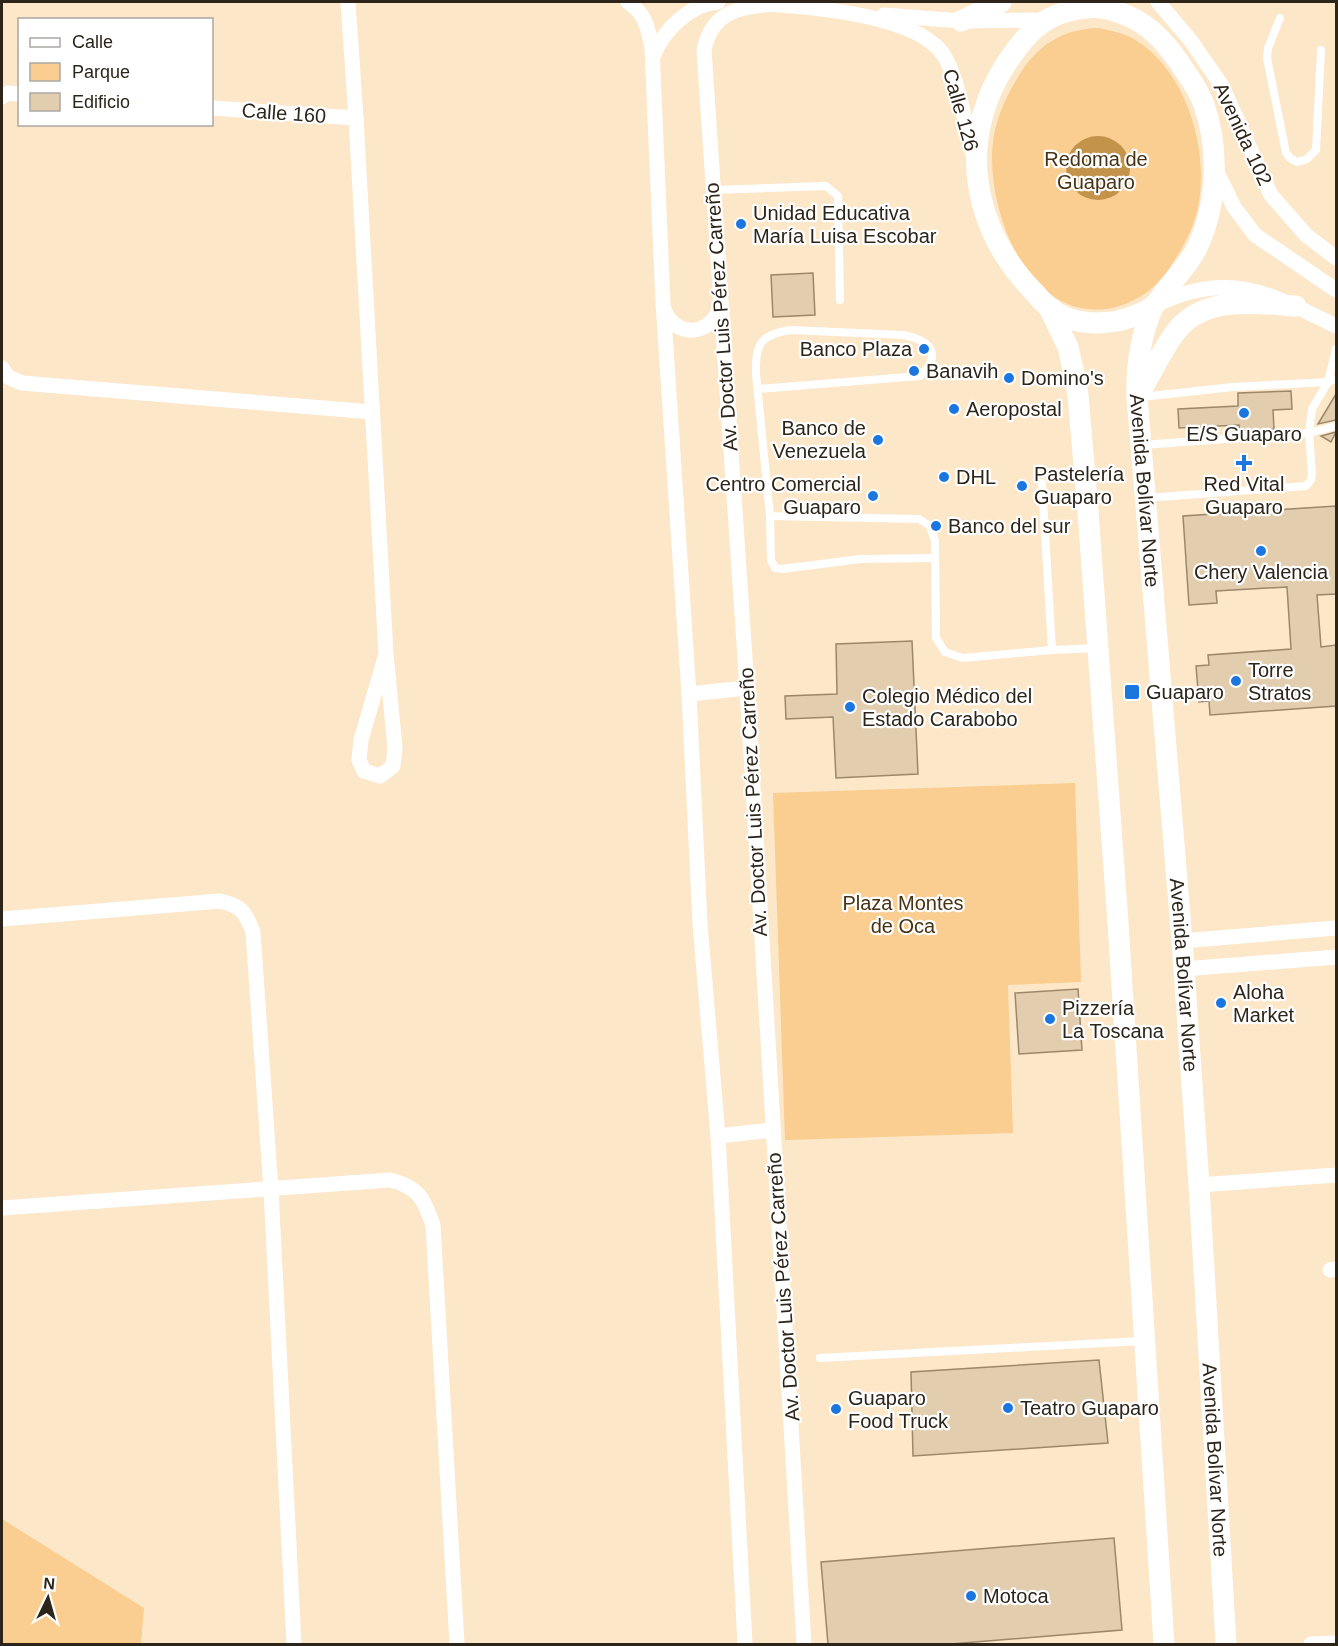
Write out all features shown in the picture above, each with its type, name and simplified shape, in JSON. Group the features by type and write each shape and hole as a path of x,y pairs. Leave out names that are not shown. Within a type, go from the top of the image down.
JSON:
{"main road":[{"path":"961,21 1000,2"},
{"path":"1134,2 1159,39"},
{"path":"1050,310 1066,318 1086,323 1106,323 1126,319 1153,307 1186,267 1196,250 1208,213 1214,166 1213,145 1204,105 1192,81 1171,51 1136,19 1112,9 1095,6 1048,11 1031,30 1013,52 991,91 978,141 977,170 985,213 992,234 1012,268 1050,310 1068,346 1078,395 1099,648 1118,923 1164,1644"},
{"path":"1137,397 1175,332 1188,319 1226,304 1251,302 1296,306"},
{"name":"Avenida Bolívar Norte","path":"1153,307 1143,329 1138,353 1137,397 1182,941 1226,1644"}],"street":[{"path":"348,2 386,654 396,748 393,766 380,776 364,771 359,760 361,740 386,654"},
{"path":"628,2 640,11 647,26 652,60 663,303 700,924 718,1136 745,1644"},
{"path":"652,60 657,44 674,24 711,2 718,2"},
{"name":"Calle 126","path":"736,2 842,11 911,30 934,44 946,57 977,170"},
{"name":"Avenida 102","path":"1158,2 1191,40 1222,86 1271,195 1306,235 1336,258"},
{"name":"Av. Doctor Luis Pérez Carreño","path":"771,4 745,7 716,22 707,33 704,50 747,688 804,1644"},
{"path":"842,11 961,21 1048,11"},
{"path":"2,97 8,93 18,94"},
{"name":"Calle 160","path":"213,108 356,118"},
{"path":"1214,166 1234,207 1255,235 1336,290"},
{"path":"1153,307 1178,295 1209,287 1235,287 1258,291 1296,306 1336,328"},
{"path":"663,303 670,320 686,330 704,328 712,323 720,307"},
{"path":"2,368 8,377 22,383 372,412"},
{"path":"688,693 747,688"},
{"path":"2,919 220,901 236,905 247,916 253,932 271,1190 294,1644"},
{"path":"1182,941 1336,928"},
{"path":"1183,969 1336,957"},
{"path":"718,1136 772,1130"},
{"path":"1199,1185 1336,1175"},
{"path":"2,1208 390,1180 405,1184 417,1191 426,1205 433,1225 457,1644"},
{"path":"1311,1644 1336,1643"}],"lane":[{"path":"1280,18 1268,48 1267,58 1286,153 1290,159 1297,162 1307,159 1316,150 1321,50"},
{"path":"712,190 826,186 834,191 838,196 840,300"},
{"path":"758,389 920,376 929,368 932,358 930,347 922,339 904,335 790,330 772,333 762,340 755,356 758,389 770,516 771,560 775,568 861,559 934,558"},
{"path":"1145,498 1306,486 1311,480 1312,473 1309,433 1312,409 1332,380 1336,349"},
{"path":"1137,397 1332,380"},
{"path":"1141,445 1309,433 1336,426"},
{"path":"1042,483 1052,650"},
{"path":"770,516 919,519 930,526 935,541 936,638 945,652 963,658 1099,648"},
{"path":"819,1358 1144,1341"}],"green space":[{"name":"Redoma de Guaparo","path":"1099,28 1133,38 1154,55 1169,72 1190,112 1200,158 1201,181 1199,202 1192,227 1181,250 1160,280 1139,298 1130,302 1112,308 1082,308 1056,298 1034,278 1016,253 1003,224 995,193 992,162 994,135 1000,112 1025,66 1033,56 1052,41 1073,32"},
{"name":"Plaza Montes de Oca","path":"1075,783 1081,982 1008,985 1013,1133 785,1140 773,793"},
{"path":"2,1519 144,1608 141,1644 2,1644"}],"shaded area":[{"path":"1098,136 1116,142 1124,150 1130,168 1124,186 1116,194 1098,200 1080,194 1072,186 1066,168 1072,150 1080,142"}],"building":[{"path":"813,273 815,315 773,317 771,275"},
{"path":"1291,391 1292,409 1273,410 1274,429 1240,431 1239,425 1179,428 1178,409 1238,406 1238,393"},
{"path":"1336,394 1336,420 1318,424"},
{"path":"1336,432 1331,442 1321,436"},
{"name":"Chery Valencia","path":"1336,506 1336,594 1317,595 1321,647 1336,645 1336,706 1210,715 1209,701 1199,702 1196,666 1209,665 1208,655 1291,649 1287,587 1216,591 1217,603 1189,605 1183,516"},
{"name":"Colegio Médico del Estado Carabobo","path":"912,641 918,774 836,778 833,717 786,719 785,696 837,694 836,644"},
{"path":"1078,989 1082,1050 1019,1054 1015,993"},
{"name":"Teatro Guaparo","path":"1099,1360 1108,1443 913,1456 911,1372"},
{"name":"Motoca","path":"1114,1538 1122,1630 950,1644 828,1644 821,1562"}],"place":[{"name":"Unidad Educativa María Luisa Escobar","path":"741,224"},
{"name":"Banco Plaza","path":"924,349"},
{"name":"Banavih","path":"914,371"},
{"name":"Domino's","path":"1009,378"},
{"name":"Aeropostal","path":"954,409"},
{"name":"E/S Guaparo","path":"1244,413"},
{"name":"Banco de Venezuela","path":"878,440"},
{"name":"Red Vital Guaparo","path":"1244,463"},
{"name":"DHL","path":"944,477"},
{"name":"Pastelería Guaparo","path":"1022,486"},
{"name":"Centro Comercial Guaparo","path":"873,496"},
{"name":"Banco del sur","path":"936,526"},
{"name":"Chery Valencia","path":"1261,551"},
{"name":"Torre Stratos","path":"1236,681"},
{"name":"Guaparo","path":"1132,692"},
{"name":"Colegio Médico del Estado Carabobo","path":"850,707"},
{"name":"Aloha Market","path":"1221,1003"},
{"name":"Pizzería La Toscana","path":"1050,1019"},
{"name":"Teatro Guaparo","path":"1008,1408"},
{"name":"Guaparo Food Truck","path":"836,1409"},
{"name":"Motoca","path":"971,1596"}]}
